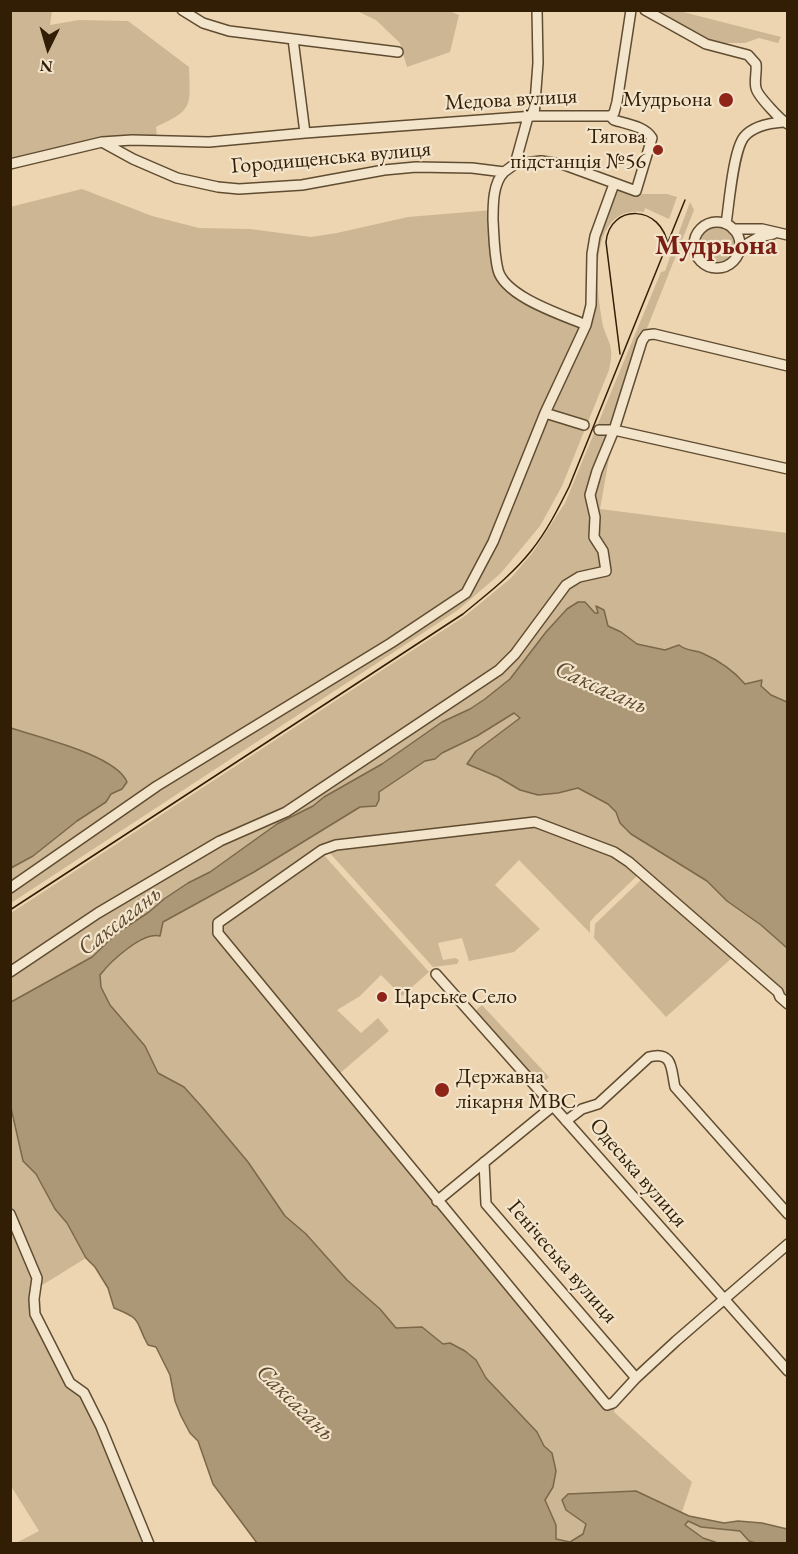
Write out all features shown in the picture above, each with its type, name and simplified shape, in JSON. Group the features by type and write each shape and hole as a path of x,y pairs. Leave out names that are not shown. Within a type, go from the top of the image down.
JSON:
{"street":[{"path":"182,10 215,27 248,34 398,52"},
{"path":"515,164 531,116 538,63 537,10"},
{"name":"Медова вулиця","path":"10,164 102,142 140,140 209,142 531,116 610,116 614,113 631,10"},
{"path":"645,10 706,44 748,55 756,64 757,92 785,123"},
{"path":"293,39 305,133"},
{"path":"586,324 540,305 515,291 498,272 493,210 496,183 504,171 515,164 551,161 597,175 614,184 636,191 652,138 649,132 614,120 610,116"},
{"path":"783,234 730,227 712,223 699,230 693,244 696,257 707,267 722,268 734,261 740,248 739,240 730,227 736,159 740,143 745,136 760,127 770,123 785,123"},
{"name":"Городищенська вулиця","path":"102,142 133,159 177,178 219,188 302,185 384,170 416,167 504,171"},
{"path":"10,888 157,786 391,643 466,593 493,542 545,413 586,324 591,305 592,254 595,236 614,184"},
{"path":"740,248 759,237 783,234"},
{"path":"10,972 98,913 220,841 286,812 499,670 515,654 561,590 579,577 606,571 603,551 594,537 595,517 590,495 646,334 788,366"},
{"path":"545,413 584,425"},
{"path":"599,430 614,430 788,470"},
{"path":"788,1004 780,998 778,992 629,862 614,852 535,822 336,844 322,850 218,923 218,933 607,1405 613,1403 636,1378 788,1244"},
{"name":"Одеська вулиця","path":"436,974 788,1371"},
{"path":"566,1121 582,1109 598,1104 649,1057 655,1055 661,1057 671,1063 675,1087 788,1214"},
{"path":"437,1201 553,1106"},
{"name":"Генічеська вулиця","path":"484,1162 486,1204 636,1378"},
{"path":"10,1214 37,1278 33,1299 35,1314 70,1383 84,1394 149,1544"}],"shaded area":[{"path":"10,11 52,11 50,25 79,20 128,21 189,67 190,91 187,105 177,116 156,127 157,138 131,138 11,162"},
{"path":"357,11 449,11 459,15 450,52 407,67 400,43 376,20"},
{"path":"653,11 679,11 781,37 778,43 759,38 745,43 713,41"},
{"path":"613,187 636,194 667,194 677,197 669,219 645,208 644,212 625,213 612,222 603,236 598,274 601,314 611,348 609,370 562,486 540,526 501,573 458,610 11,903 11,868 38,851 112,794 86,754 57,741 11,728 10,207 82,189 152,216 199,228 250,229 311,237 408,217 493,210 498,272 515,291 586,324 592,254"},
{"path":"690,202 694,210 642,341 614,430 600,509 787,533 787,702 772,696 758,685 745,684 724,664 711,657 682,647 665,650 636,644 621,632 608,626 604,615 596,607 598,614 586,602 578,602 567,609 546,632 510,679 485,699 442,722 382,764 324,797 313,806 277,824 210,872 164,899 117,933 92,957 11,1002 11,913 465,616 511,578 533,552 565,503 661,272 665,271"},
{"path":"717,224 726,225 733,230 738,237 738,255 733,262 726,267 717,268 708,267 701,262 696,255 695,246 696,237 701,230 708,225"},
{"path":"514,713 520,718 476,750 498,777 520,790 558,793 578,788 608,804 616,812 620,823 631,834 707,881 787,948 787,1001 630,860 535,819 335,842 214,927 435,1203 615,1407 614,1412 692,1482 682,1512 636,1491 596,1492 566,1510 586,1524 583,1534 569,1542 556,1539 556,1525 545,1500 553,1487 556,1471 552,1453 544,1446 537,1432 486,1378 476,1360 451,1343 443,1344 422,1327 396,1328 380,1309 347,1280 306,1234 285,1216 248,1162 184,1087 158,1073 145,1046 110,1005 101,987 100,975 135,943 156,931 163,922 254,872 360,807 370,807 379,800 379,792 425,761 435,759"},
{"path":"534,824 613,854 639,874 590,922 590,933 519,860 495,885 540,929 514,952 469,961 462,938 438,943 443,960 455,958 459,960 457,964 433,967 328,851 335,848"},
{"path":"322,853 429,972 402,996 381,975 360,996 337,1010 361,1033 378,1018 389,1031 338,1075 220,932 220,924"},
{"path":"643,878 733,957 666,1017 594,938 595,924"},
{"path":"482,1005 549,1077 540,1085 473,1013"},
{"path":"10,1108 23,1161 36,1174 86,1258 39,1287 32,1315 82,1396 145,1543 16,1543 39,1531 11,1486"},
{"path":"688,1521 701,1527 740,1531 749,1541 756,1543 726,1543 710,1540 684,1525"}],"water":[{"name":"Саксагань","path":"578,602 585,602 595,613 598,613 596,606 604,610 608,626 637,644 665,650 679,645 702,653 725,666 745,684 762,680 761,686 771,695 787,702 787,948 761,925 727,901 707,881 631,834 620,823 616,812 608,804 578,788 538,795 520,790 498,777 467,764 476,751 520,718 514,713 435,759 425,761 379,792 376,806 360,807 254,872 163,922 160,936 145,938 136,943 105,969 100,975 101,987 110,1005 145,1046 158,1073 184,1087 248,1162 285,1216 306,1234 347,1280 380,1309 396,1328 422,1327 443,1344 450,1343 465,1351 476,1360 486,1378 537,1432 544,1446 552,1453 556,1471 553,1487 545,1500 556,1525 556,1539 570,1542 583,1534 586,1524 566,1510 562,1500 568,1494 636,1491 689,1516 724,1523 738,1521 762,1523 787,1529 787,1543 756,1543 749,1541 740,1531 701,1527 688,1521 685,1525 703,1538 718,1543 257,1543 213,1484 198,1441 190,1433 181,1416 175,1401 170,1375 156,1347 148,1345 134,1318 114,1308 108,1288 95,1267 86,1258 36,1174 23,1161 11,1108 11,1002 92,957 117,933 164,899 210,872 277,824 313,806 324,797 382,764 442,722 485,699 510,679 546,632 567,609"},
{"path":"11,728 92,755 120,772 127,782 122,789 111,794 106,802 77,821 33,856 11,868"}],"tram line":[{"path":"10,910 463,614 516,568 542,536 569,487 685,200"},
{"path":"620,354 606,242 610,229 617,220 626,215 647,216 664,232 668,246"}],"place":[{"name":"Мудрьона","path":"726,100"},
{"name":"Тягова підстанція №56","path":"658,150"},
{"name":"Царське Село","path":"382,997"},
{"name":"Державна лікарня МВС","path":"442,1090"}],"district":[{"name":"Мудрьона","path":"716,246"}]}
